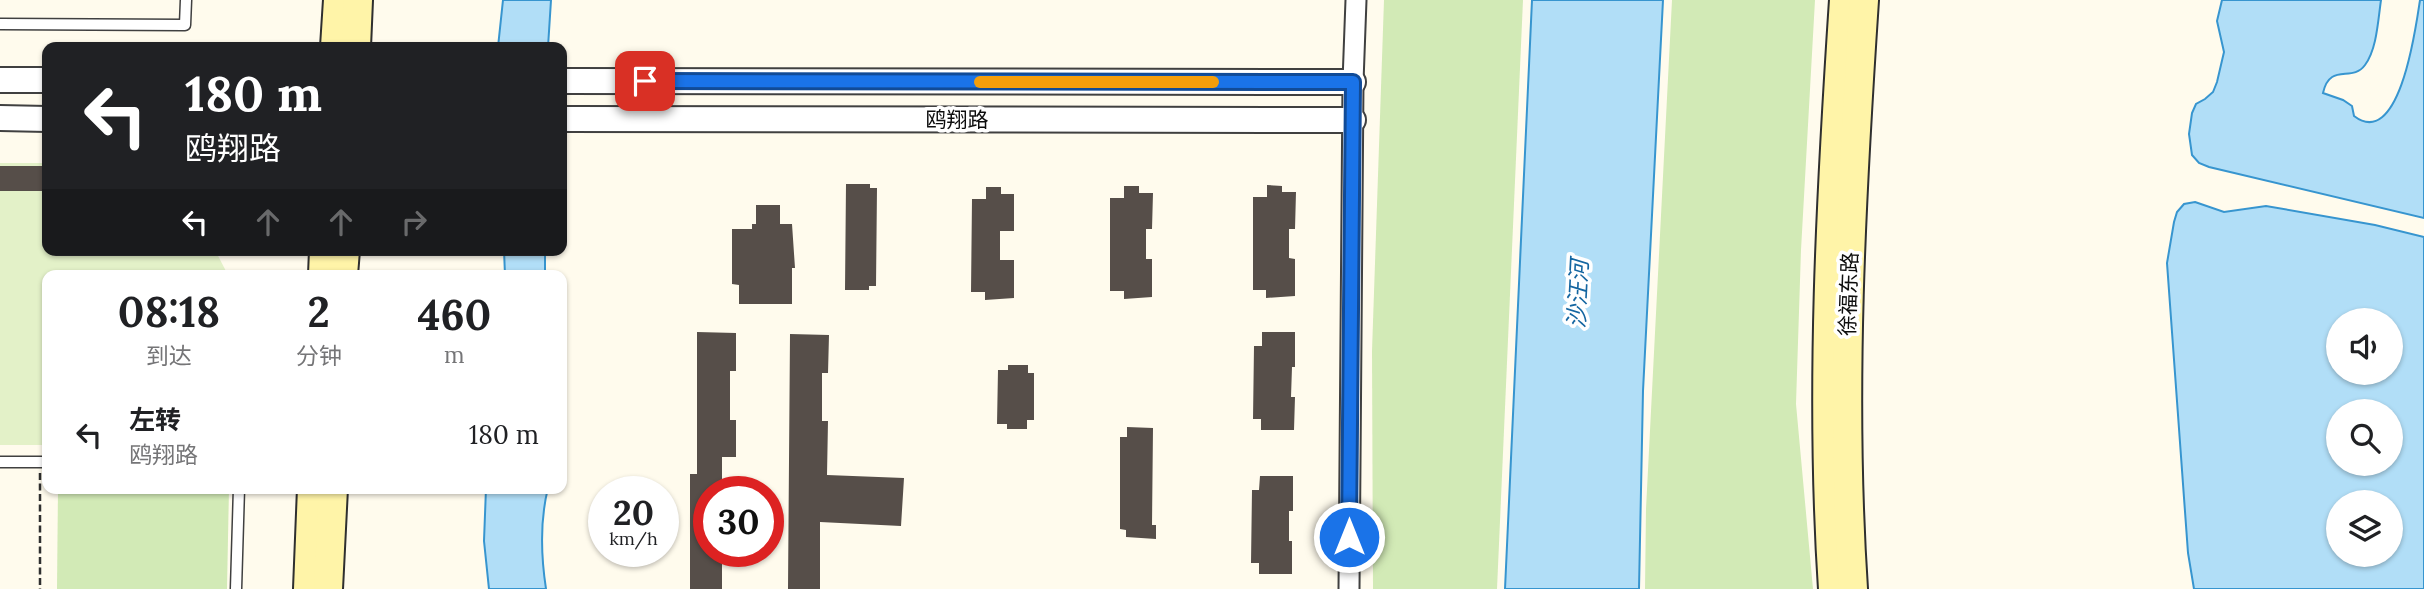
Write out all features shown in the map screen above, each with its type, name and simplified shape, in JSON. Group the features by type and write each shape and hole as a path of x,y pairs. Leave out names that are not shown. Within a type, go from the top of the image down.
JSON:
{"main road":[{"path":"335,42 338,0"},
{"path":"356,42 358,0"},
{"name":"徐福东路","path":"1833,589 1826,358 1844,0"},
{"name":"徐福东路","path":"1853,589 1846,358 1864,0"},
{"path":"308,589 312,494"},
{"path":"328,589 333,494"}],"street":[{"path":"1349,589 1356,0"},
{"path":"0,80 42,80"},
{"name":"鸥翔路","path":"567,81 1353,82"},
{"path":"0,118 42,118"},
{"name":"鸥翔路","path":"567,119 1353,120"}],"lane":[{"path":"0,24 185,25 186,0"},
{"path":"0,462 42,462"},
{"path":"236,589 239,494"}],"path":[{"path":"40,589 43,494"}],"green space":[{"path":"1384,0 1523,0 1497,589 1373,589 1372,351"},
{"path":"1672,0 1815,0 1801,250 1796,404 1813,589 1645,589 1646,509"},
{"path":"0,163 42,163 42,256 218,256 225,270 42,270 42,445 0,445"},
{"path":"58,494 229,494 227,589 57,589"}],"water":[{"path":"503,0 551,0 548,42 499,42"},
{"name":"沙汪河","path":"1532,0 1663,0 1643,391 1639,589 1505,589"},
{"path":"2222,0 2381,0 2375,43 2365,65 2354,73 2331,78 2323,93 2343,100 2352,106 2354,116 2370,122 2383,116 2394,102 2403,81 2420,0 2424,0 2424,218 2199,163 2192,155 2189,134 2196,104 2213,92 2217,82 2224,52 2217,21"},
{"path":"2195,202 2224,212 2266,206 2375,225 2424,237 2424,589 2194,589 2188,553 2167,263 2177,212 2184,204"},
{"path":"504,256 545,256 545,270 505,270"},
{"path":"486,494 547,494 542,538 546,589 489,589 484,541"}],"building":[{"path":"0,166 42,166 42,191 0,191"},
{"path":"846,184 870,184 870,188 877,188 876,286 869,286 869,290 845,290"},
{"path":"1267,185 1282,186 1282,192 1296,192 1295,229 1289,229 1289,258 1295,259 1295,296 1266,298 1266,290 1253,290 1253,197 1267,197"},
{"path":"1124,186 1139,186 1139,193 1153,193 1152,229 1146,229 1146,259 1152,259 1152,297 1124,299 1124,291 1110,291 1110,198 1124,198"},
{"path":"986,187 1001,187 1001,194 1014,194 1014,231 1000,231 1000,260 1014,260 1014,298 985,300 985,292 971,292 972,199 986,199"},
{"path":"756,205 780,205 780,224 792,224 795,268 792,268 792,304 739,304 739,285 732,284 732,229 752,229 752,224 756,224"},
{"path":"697,332 736,333 736,371 730,371 730,420 736,420 736,457 722,457 722,476 693,476 693,567 722,567 722,589 690,589 690,474 697,474"},
{"path":"1262,332 1295,332 1295,367 1292,367 1291,397 1295,397 1294,430 1261,430 1261,419 1253,419 1254,346 1262,346"},
{"path":"790,334 829,335 828,373 822,373 822,421 828,421 827,475 904,478 901,526 820,522 820,589 788,589"},
{"path":"1008,365 1028,365 1028,373 1034,373 1034,420 1027,420 1027,429 1007,429 1007,424 997,424 998,370 1008,370"},
{"path":"1127,427 1153,428 1152,525 1156,525 1156,539 1126,537 1126,530 1120,529 1120,437 1127,437"},
{"path":"1260,476 1293,476 1293,511 1289,511 1292,574 1259,574 1259,563 1251,563 1252,490 1259,490"}],"slow traffic":[{"path":"980,82 1213,82"}],"route":[{"path":"645,81 1353,82 1349,537"}]}
